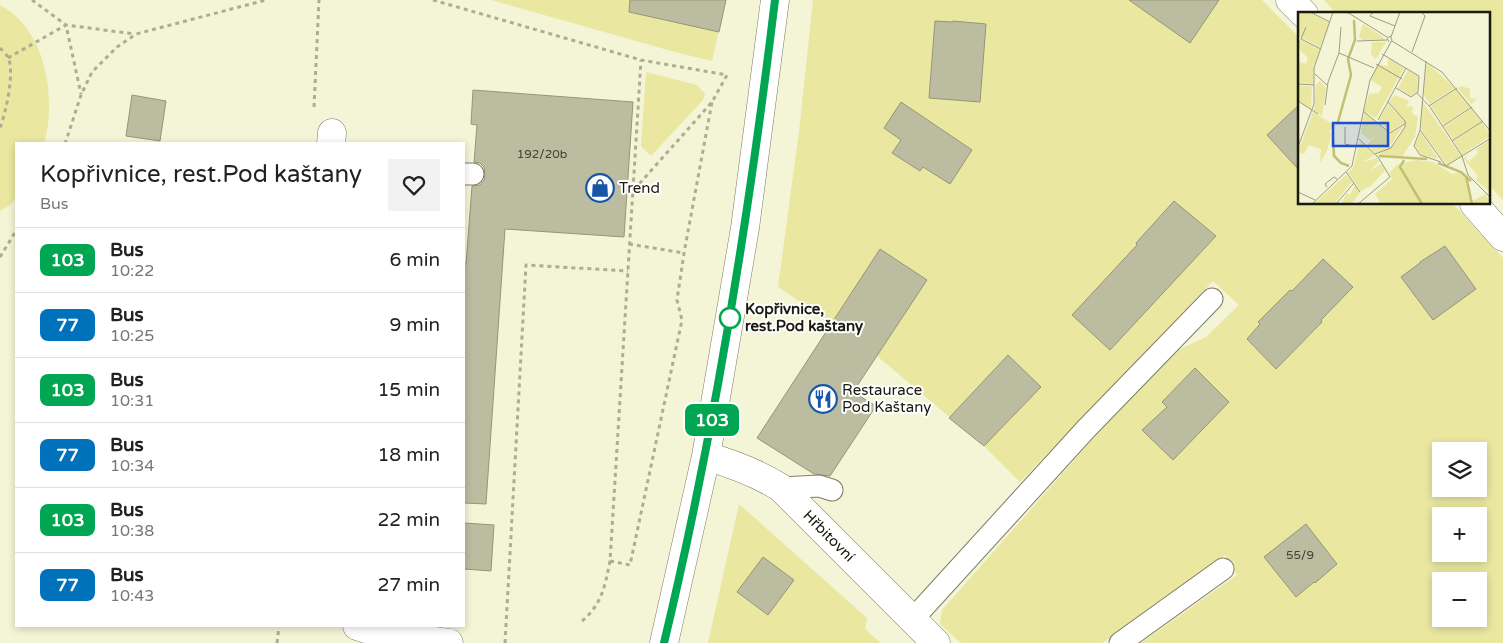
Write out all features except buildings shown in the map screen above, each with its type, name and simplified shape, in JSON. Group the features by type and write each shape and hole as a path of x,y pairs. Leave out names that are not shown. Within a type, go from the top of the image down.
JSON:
{"street":[{"path":"664,643 706,456 745,228 775,0"},
{"path":"1290,0 1302,12"},
{"path":"1475,205 1503,237"},
{"name":"Hřbitovní","path":"706,456 752,472 782,488 936,643"},
{"path":"360,627 381,634 449,643"}],"lane":[{"path":"912,620 1086,429 1212,299"},
{"path":"782,488 819,486 832,490"},
{"path":"1120,643 1223,569"}],"path":[{"path":"32,0 66,25 136,34"},
{"path":"66,142 81,95 92,72 117,46 136,34 266,0"},
{"path":"315,112 319,0"},
{"path":"433,0 641,60 728,75 712,102 633,191"},
{"path":"8,58 66,25"},
{"path":"66,25 81,95"},
{"path":"0,48 8,58 10,75 8,100 0,128"},
{"path":"582,621 593,612 600,600 610,561 641,60"},
{"path":"610,561 630,565 682,320 677,300 712,102"},
{"path":"0,257 15,233"},
{"path":"630,244 684,253"},
{"path":"505,643 526,265 628,271"},
{"path":"277,643 278,627"}],"shaded area":[{"path":"491,0 726,0 712,61"},
{"path":"813,0 1262,0 1298,36 1298,205 1454,205 1503,258 1503,643 1141,643 1237,575 1225,555 1102,643 961,643 940,624 942,610 1115,414 1178,350 1206,337 1239,305 1213,281 1020,482 984,446 877,356 778,287 799,132"},
{"path":"1324,0 1503,0 1503,200 1490,186 1490,12 1334,12"},
{"path":"0,5 16,16 28,30 38,47 48,86 49,106 48,126 44,142 15,142 15,198 10,205 0,211"},
{"path":"646,72 697,85 705,94 703,100 651,156 641,146"},
{"path":"739,504 867,618 865,629 881,643 708,643"}],"bus line":[{"name":"103","path":"664,643 706,456 745,228 775,0"}],"place":[{"name":"Trend","path":"600,188"},
{"name":"Kopřivnice, rest.Pod kaštany","path":"730,318"},
{"name":"Restaurace Pod Kaštany","path":"823,399"}]}
